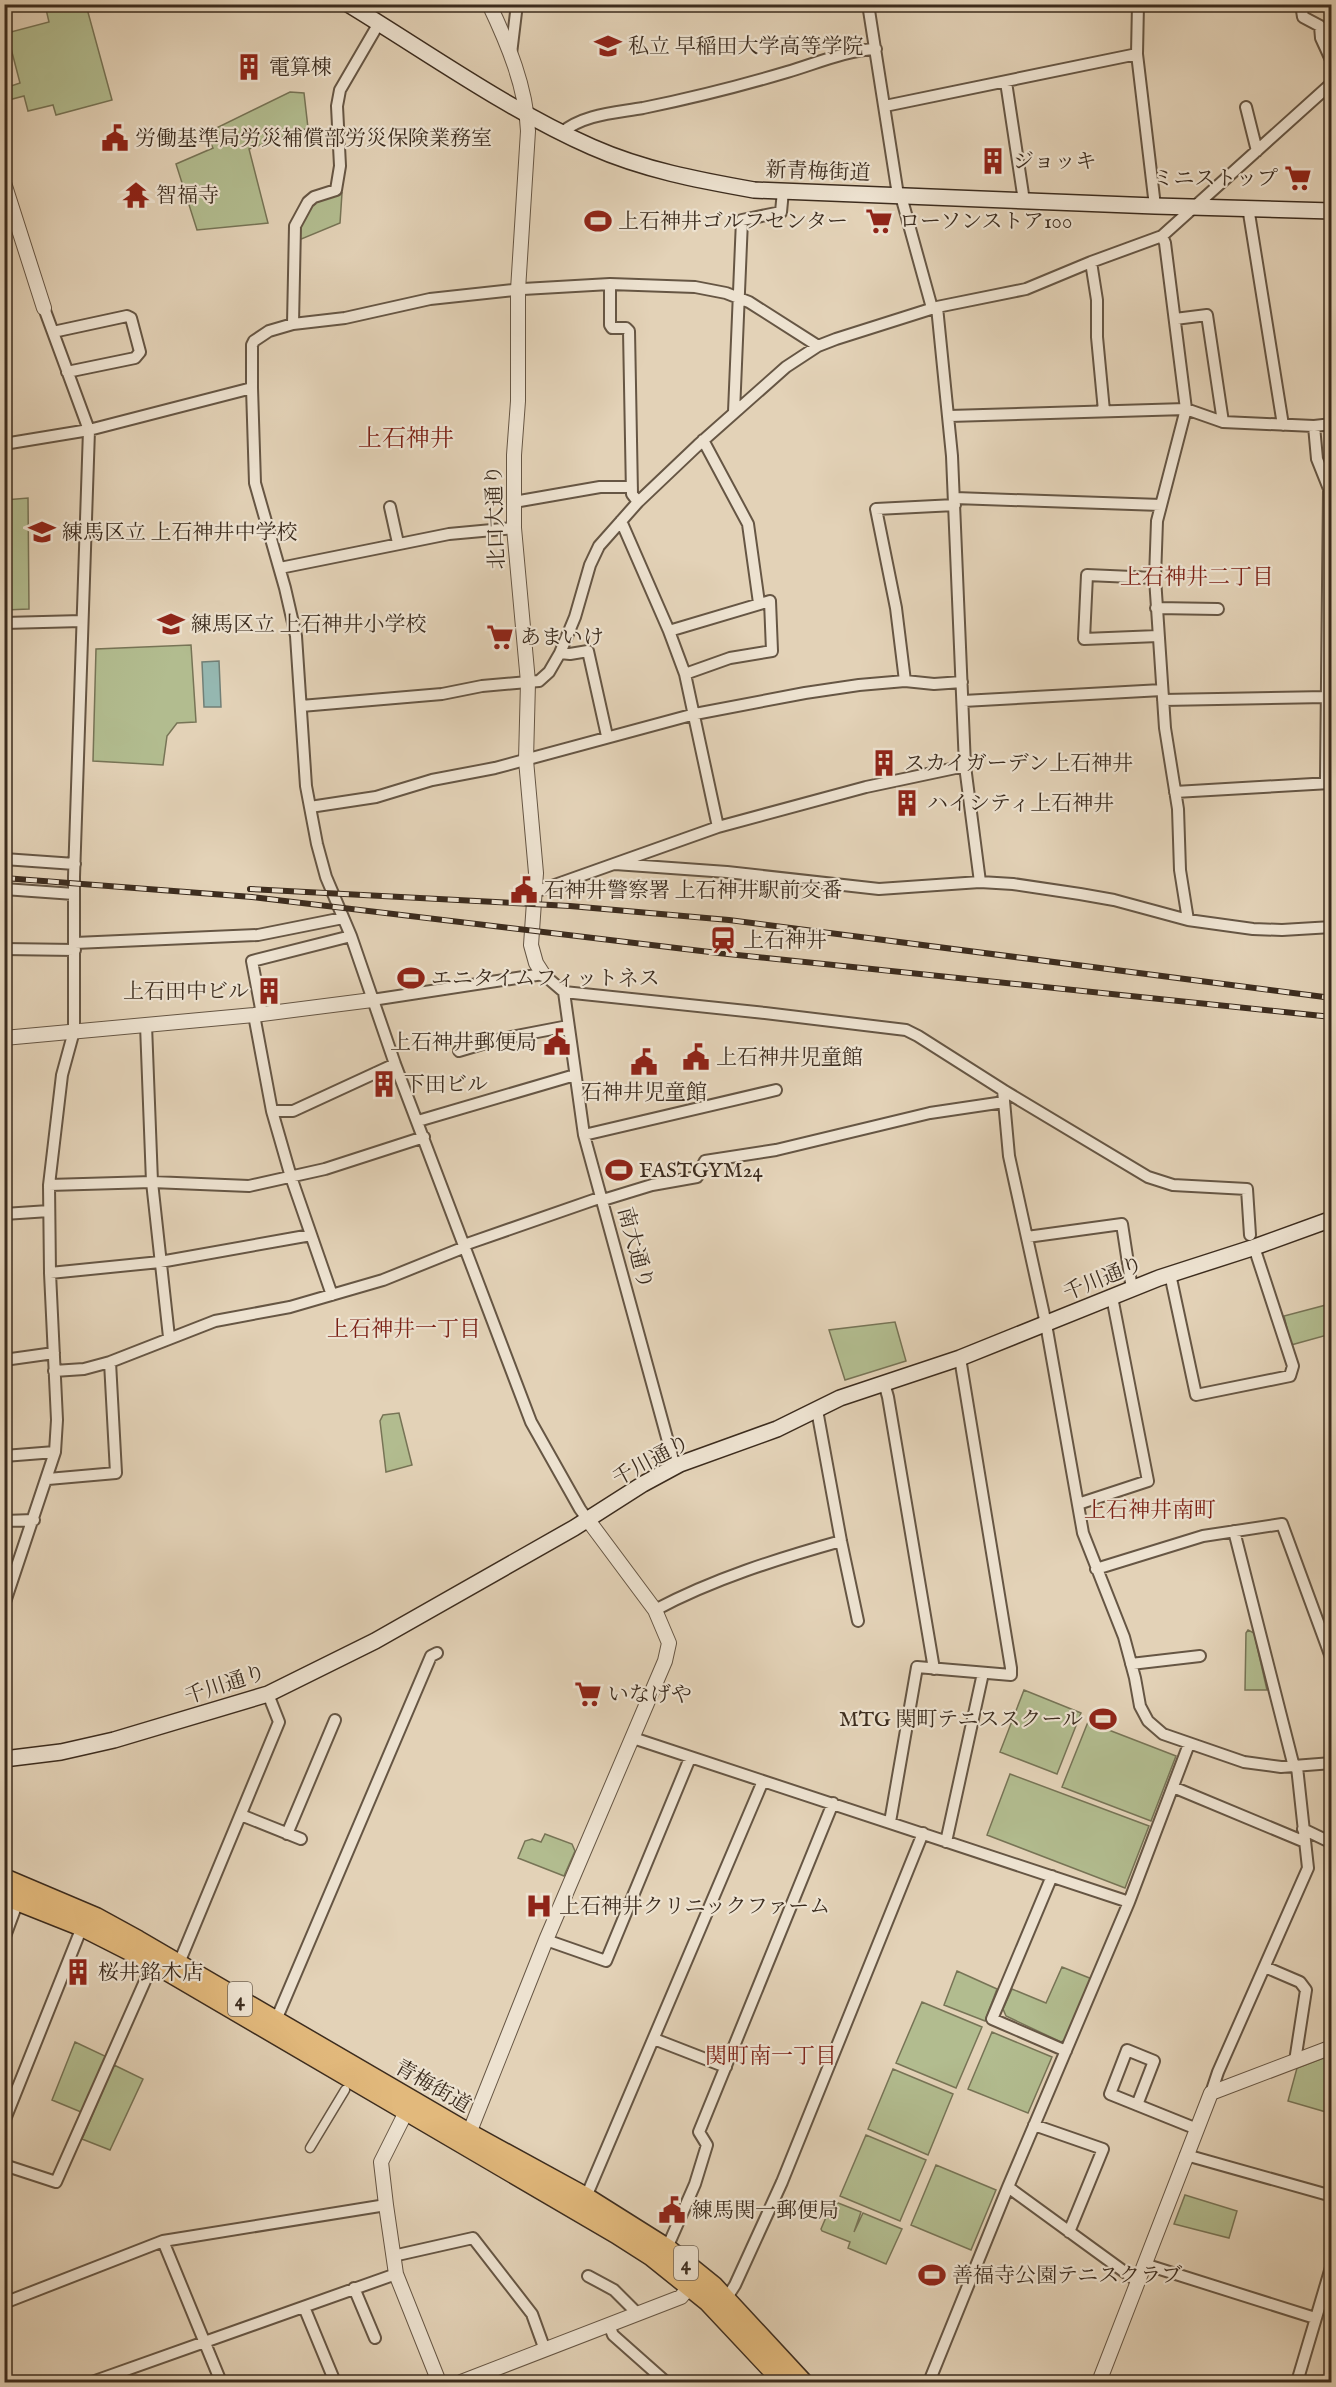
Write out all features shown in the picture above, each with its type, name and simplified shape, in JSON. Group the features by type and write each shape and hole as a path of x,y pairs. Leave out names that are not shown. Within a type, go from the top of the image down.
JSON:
{"main road":[{"name":"新青梅街道","path":"348,4 561,133 656,170 754,190 1332,211"},
{"name":"千川通り","path":"4,1759 61,1752 114,1740 268,1694 321,1670 375,1641 588,1520 643,1484 675,1467 777,1428 840,1398 960,1358 1252,1241 1332,1219"},
{"name":"青梅街道","path":"4,1878 96,1917 179,1963 276,2020 652,2257 726,2299 803,2382"},
{"name":"青梅街道","path":"11,1898 82,1927 153,1963 406,2112 586,2197 667,2248 695,2280 708,2302 783,2382"}],"street":[{"name":"北口大通り","path":"489,4 511,54 527,114 528,131 518,290 518,401 514,455 514,528 528,682 526,760 536,873 531,945 536,963 543,974"},
{"path":"511,54 517,4"},
{"path":"868,4 900,196 934,308 949,416 955,502 965,766 980,882"},
{"path":"1138,4 1137,54 1155,206"},
{"path":"1301,4 1303,17 1320,26 1321,38 1332,62"},
{"path":"293,324 295,226 308,202 314,196 336,190 340,166 337,106 340,90 380,23"},
{"path":"561,133 573,123 608,113 642,108 727,88 815,63 876,49"},
{"path":"885,106 1137,54"},
{"path":"1006,82 1024,201"},
{"path":"301,706 442,694 482,686 539,681 545,677 561,653 594,555 638,502 786,366 819,346 934,308 1026,289 1162,236 1332,83"},
{"path":"1246,107 1257,151"},
{"path":"4,183 10,226 44,308 89,430 74,894 74,1031 62,1075 49,1211 57,1420 55,1452 48,1479 4,1605"},
{"path":"734,412 742,220 781,212 783,191"},
{"path":"1248,207 1283,425"},
{"path":"1162,236 1165,243 1186,409 1157,521 1156,608 1163,695 1175,792 1180,870 1188,920"},
{"path":"1091,262 1097,300 1097,337 1104,411"},
{"path":"610,284 610,325 612,328 626,328 629,331 632,494 638,502"},
{"path":"467,2139 546,1940 665,1661 669,1643 655,1610 580,1509 531,1422 395,1064 351,936 323,868 306,786 297,640 280,568 255,483 252,345 254,341 269,331 293,324 345,318 430,299 610,284 695,287 740,298 819,346"},
{"path":"1175,319 1207,315 1222,422"},
{"path":"53,332 127,316 131,318 140,352 135,358 67,372"},
{"path":"4,444 89,430 252,388"},
{"path":"949,416 1186,409 1222,422 1314,426 1332,424"},
{"path":"1314,426 1317,459 1329,489 1330,572 1326,779 1331,784"},
{"path":"703,440 748,524 759,603"},
{"path":"514,502 600,487 632,487"},
{"path":"905,681 896,608 876,509 955,502 1161,505"},
{"path":"390,507 398,543"},
{"path":"621,521 669,631 685,674 718,827"},
{"path":"280,568 449,534 514,528"},
{"path":"1155,578 1087,575 1084,639 1158,636"},
{"path":"669,631 770,601 772,651 730,658 685,674"},
{"path":"1156,608 1218,609"},
{"path":"4,623 82,621"},
{"path":"561,653 588,651 607,736"},
{"path":"310,807 376,797 432,780 526,760 694,714 860,685 905,681 934,684 962,682"},
{"path":"963,701 1163,695 1327,698"},
{"path":"535,892 718,827 866,787 965,766"},
{"path":"1175,792 1331,784"},
{"path":"4,859 75,864"},
{"path":"615,864 726,872 879,889 980,882 1013,884 1080,894 1188,920 1253,929 1332,927"},
{"path":"4,889 74,894"},
{"path":"4,949 75,947 258,935 343,918"},
{"path":"332,1294 291,1177 272,1111 252,961 351,936"},
{"path":"4,1038 258,1015 543,974 564,992 906,1030 1148,1178 1173,1185 1247,1189 1252,1241 1293,1366 1290,1376 1196,1395 1170,1274"},
{"name":"南大通り","path":"564,992 584,1135 675,1467"},
{"path":"146,1025 152,1182 169,1337"},
{"path":"459,1051 496,1040 568,1026"},
{"path":"272,1111 293,1111 395,1064"},
{"path":"418,1120 575,1075"},
{"path":"584,1135 776,1090"},
{"path":"1003,1090 1009,1156 1046,1324 1083,1533 1124,1637 1140,1706 1148,1721 1163,1734 1244,1762 1281,1767 1332,1762"},
{"path":"54,1371 84,1369 110,1362 169,1337 226,1318 290,1307 383,1281 464,1246 603,1198 652,1185 697,1177 705,1161 776,1150 930,1113 1004,1102"},
{"path":"50,1185 152,1182 249,1186 325,1169 424,1137"},
{"path":"4,1214 49,1211"},
{"path":"1027,1237 1122,1224 1132,1289"},
{"path":"50,1273 160,1262 311,1235"},
{"path":"1078,1504 1148,1481 1112,1297"},
{"path":"4,1360 54,1353"},
{"path":"890,1822 917,1668 1011,1675 960,1358"},
{"path":"48,1479 116,1473 110,1362"},
{"path":"884,1383 891,1409 934,1669"},
{"path":"817,1410 858,1621"},
{"path":"4,1456 55,1452"},
{"path":"4,1521 34,1520"},
{"path":"1096,1569 1203,1536 1282,1524 1332,1660"},
{"path":"1099,2382 1218,2072 1308,1868 1296,1767 1234,1531"},
{"path":"655,1610 686,1593 795,1554 841,1541"},
{"path":"276,2020 431,1656 437,1653"},
{"path":"1131,1664 1200,1656"},
{"path":"946,1842 983,1673"},
{"path":"179,1963 279,1722 268,1694"},
{"path":"288,1834 335,1720"},
{"path":"633,1738 1129,1902"},
{"path":"928,2382 1129,1902 1189,1744"},
{"path":"546,1940 606,1961 690,1758"},
{"path":"586,2197 763,1781"},
{"path":"1173,1787 1305,1842"},
{"path":"667,2248 695,2184 707,2145 699,2132 833,1803"},
{"path":"241,1815 301,1839"},
{"path":"1303,1829 1332,1843"},
{"path":"726,2299 745,2265 782,2182 923,1833"},
{"path":"1052,1876 992,2019 1066,2051"},
{"path":"4,1939 11,1898"},
{"path":"4,2122 82,1927"},
{"path":"4,2165 56,2182 153,1963"},
{"path":"1265,1967 1300,1982 1306,1990 1295,2061"},
{"path":"654,2039 726,2067"},
{"path":"1211,2093 1332,2047"},
{"path":"1137,2105 1154,2061 1127,2050 1110,2094 1137,2105 1197,2128"},
{"path":"310,2148 345,2090"},
{"path":"406,2112 381,2162 386,2205 396,2274 439,2382"},
{"path":"1034,2125 1102,2149 1070,2232"},
{"path":"1186,2155 1332,2196"},
{"path":"1008,2187 1137,2281"},
{"path":"4,2303 163,2241 386,2205"},
{"path":"393,2256 473,2238 532,2314 545,2350"},
{"path":"163,2241 221,2382"},
{"path":"1144,2264 1316,2318"},
{"path":"1297,2382 1332,2264"},
{"path":"92,2382 396,2274"},
{"path":"588,2276 614,2290 638,2314"},
{"path":"461,2382 681,2297 695,2280"},
{"path":"354,2288 375,2338"},
{"path":"304,2307 335,2382"},
{"path":"609,2325 613,2335 666,2382"}],"green space":[{"path":"45,5 86,5 112,100 56,115 53,105 28,111 24,96 5,101 5,88 20,83 7,33 49,22"},
{"path":"290,92 304,93 308,128 249,149 268,223 197,230 176,164 213,148 206,133"},
{"path":"342,193 340,223 299,240 304,217 313,202 322,197"},
{"path":"28,498 29,609 5,610 5,500"},
{"path":"191,645 196,722 177,723 167,736 163,765 93,761 96,649"},
{"path":"1326,1305 1331,1334 1291,1345 1284,1316"},
{"path":"895,1322 906,1361 845,1380 829,1330"},
{"path":"399,1413 412,1465 386,1472 380,1421 383,1415"},
{"path":"1248,1630 1254,1633 1267,1690 1245,1690 1246,1633"},
{"path":"1024,1690 1081,1713 1057,1774 1000,1752"},
{"path":"1088,1722 1176,1756 1151,1821 1062,1787"},
{"path":"1010,1774 1149,1826 1125,1888 987,1835"},
{"path":"545,1834 572,1844 575,1851 564,1876 518,1858 525,1841 532,1839 541,1842"},
{"path":"1062,1967 1092,1979 1065,2040 1061,2042 1006,2016 1003,2009 1012,1989 1046,2003"},
{"path":"957,1971 997,1989 985,2021 944,2005"},
{"path":"922,2002 982,2027 956,2088 896,2063"},
{"path":"992,2032 1052,2057 1028,2113 968,2089"},
{"path":"75,2042 107,2057 81,2112 52,2100"},
{"path":"1331,2055 1331,2089 1326,2112 1288,2101 1297,2068"},
{"path":"114,2065 143,2079 110,2150 82,2139"},
{"path":"893,2069 953,2094 928,2155 868,2129"},
{"path":"866,2135 926,2160 900,2221 840,2196"},
{"path":"936,2165 996,2190 971,2250 911,2225"},
{"path":"1185,2195 1237,2211 1229,2238 1174,2224"},
{"path":"833,2201 861,2212 854,2232 863,2213 902,2229 886,2264 848,2248 850,2242 822,2231"}],"water":[{"path":"219,661 221,707 204,707 202,662"}],"railway":[{"path":"4,878 252,897 718,953 1332,1017"},
{"path":"250,889 570,906 729,920 1332,998"}],"place":[{"name":"私立 早稲田大学高等学院","path":"608,46"},
{"name":"電算棟","path":"249,67"},
{"name":"労働基準局労災補償部労災保険業務室","path":"115,138"},
{"name":"ジョッキ","path":"993,161"},
{"name":"ミニストップ","path":"1298,178"},
{"name":"智福寺","path":"136,195"},
{"name":"上石神井ゴルフセンター","path":"598,221"},
{"name":"ローソンストア100","path":"879,221"},
{"name":"練馬区立 上石神井中学校","path":"42,532"},
{"name":"練馬区立 上石神井小学校","path":"171,624"},
{"name":"あまいけ","path":"500,637"},
{"name":"スカイガーデン上石神井","path":"884,763"},
{"name":"ハイシティ上石神井","path":"907,803"},
{"name":"石神井警察署 上石神井駅前交番","path":"524,890"},
{"name":"上石神井","path":"723,940"},
{"name":"エニタイムフィットネス","path":"411,978"},
{"name":"上石田中ビル","path":"269,991"},
{"name":"上石神井郵便局","path":"557,1042"},
{"name":"上石神井児童館","path":"696,1057"},
{"name":"石神井児童館","path":"644,1062"},
{"name":"下田ビル","path":"384,1084"},
{"name":"FASTGYM24","path":"619,1170"},
{"name":"いなげや","path":"588,1694"},
{"name":"MTG 関町テニススクール","path":"1103,1719"},
{"name":"上石神井クリニックファーム","path":"539,1906"},
{"name":"桜井銘木店","path":"78,1972"},
{"name":"練馬関一郵便局","path":"672,2210"},
{"name":"善福寺公園テニスクラブ","path":"932,2275"}],"district":[{"name":"上石神井","path":"406,438"},
{"name":"上石神井二丁目","path":"1197,576"},
{"name":"上石神井一丁目","path":"404,1328"},
{"name":"上石神井南町","path":"1150,1509"},
{"name":"関町南一丁目","path":"771,2055"}]}
